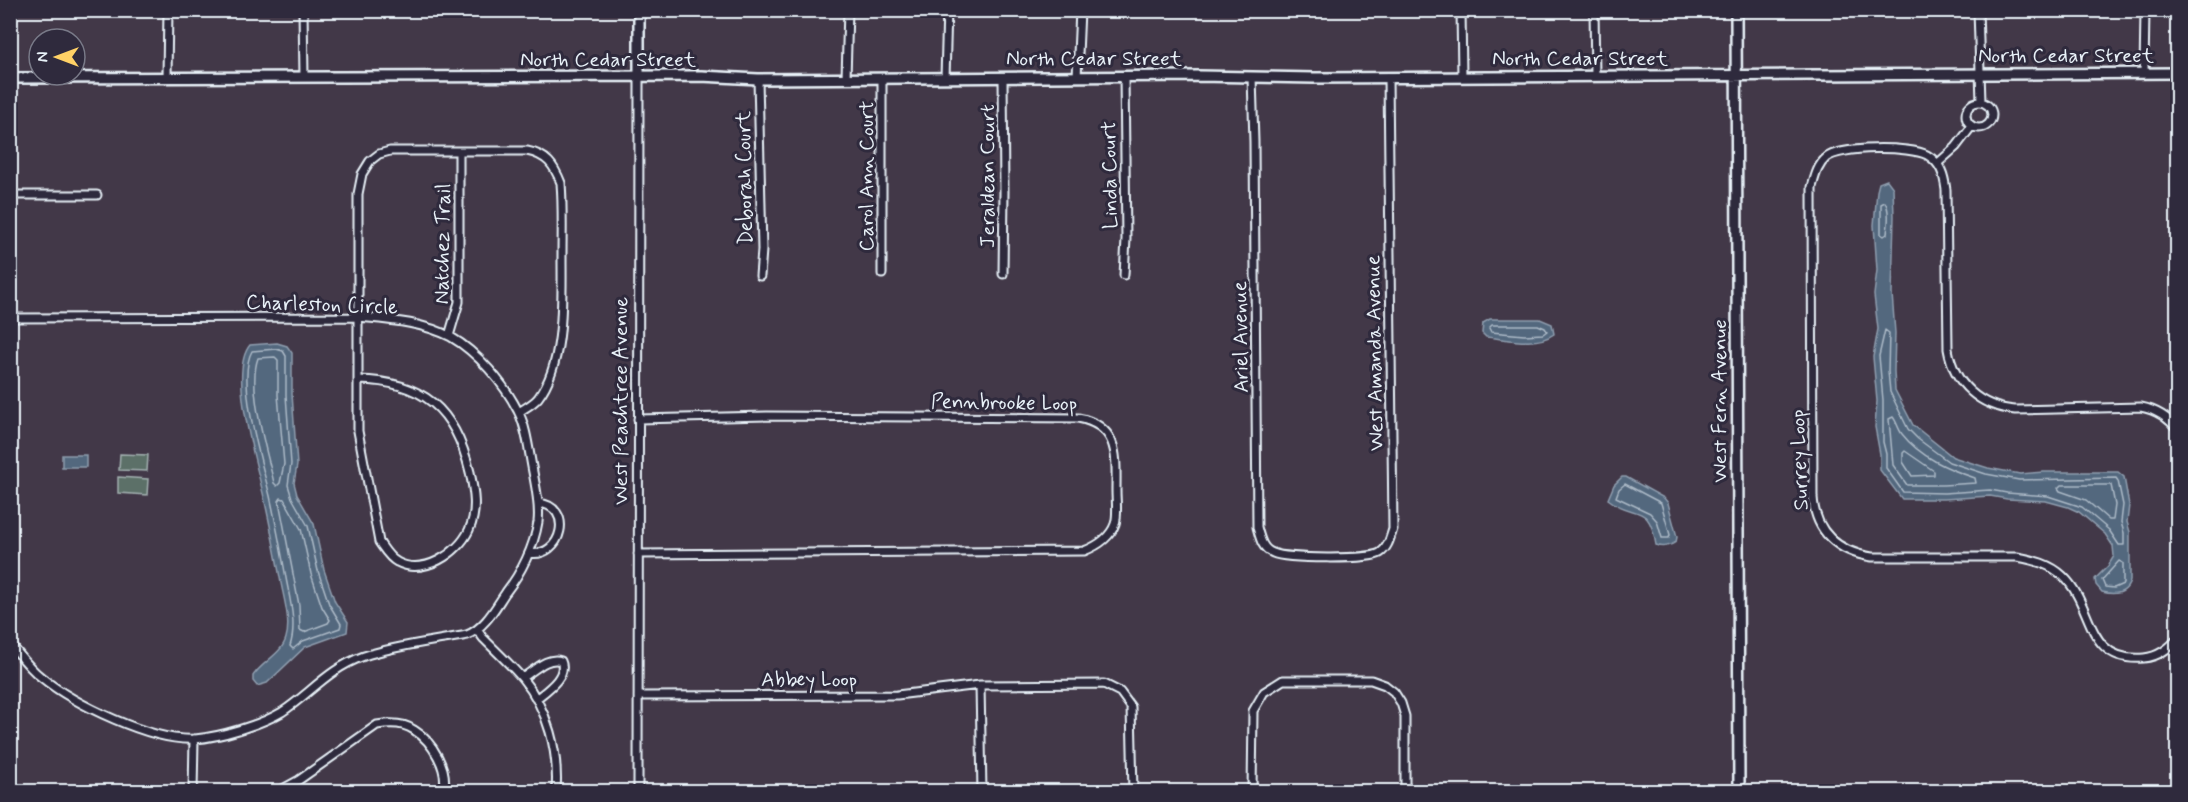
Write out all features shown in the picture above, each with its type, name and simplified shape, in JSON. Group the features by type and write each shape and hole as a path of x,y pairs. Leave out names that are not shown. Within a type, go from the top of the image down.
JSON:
{"street":[{"path":"167,77 168,10"},
{"path":"303,10 304,77"},
{"name":"West Peachtree Avenue","path":"638,792 639,10"},
{"path":"846,78 848,10"},
{"path":"945,78 947,10"},
{"path":"1077,77 1080,10"},
{"path":"1461,10 1462,76"},
{"path":"1594,10 1595,76"},
{"name":"West Fern Avenue","path":"1736,10 1739,792"},
{"path":"1978,10 1978,74 1981,102"},
{"path":"2144,73 2145,10"},
{"name":"North Cedar Street","path":"10,78 701,76 758,79 2178,73"},
{"name":"Linda Court","path":"1124,76 1126,239 1124,275"},
{"name":"Jeraldean Court","path":"1003,77 1003,274"},
{"name":"Ariel Avenue","path":"1252,77 1257,527 1260,540 1274,554 1310,557"},
{"name":"West Amanda Avenue","path":"1310,557 1369,557 1379,553 1387,546 1393,529 1388,77"},
{"name":"Carol Ann Court","path":"882,78 882,274"},
{"name":"Deborah Court","path":"758,79 762,250 760,276"},
{"path":"1981,102 1989,107 1991,119 1985,126 1972,126 1967,121 1966,111 1970,104 1981,102"},
{"path":"1972,126 1956,147 1938,163 1944,175 1946,190 1948,349 1955,372 1964,386 1987,403 2005,409 2141,407 2165,417 2178,430"},
{"name":"Surrey Loop","path":"1938,163 1926,154 1908,149 1845,150 1827,157 1818,166 1812,187 1813,497 1818,522 1827,536 1840,548 1855,554 1872,557 2017,557 2049,566 2075,589 2099,644 2119,656 2133,659 2149,658 2164,651 2178,636"},
{"path":"358,380 380,380 402,384 430,401 450,421 461,440 474,492 475,510 469,530 455,550 439,561 414,566 397,562 379,542 358,431 358,380 358,317 358,194 362,174 370,161 379,154 390,151 527,151 547,158 561,183 562,299 555,359 546,384 536,400 519,412"},
{"name":"Natchez Trail","path":"449,336 459,302 459,151"},
{"path":"10,195 97,195"},
{"name":"Charleston Circle","path":"10,318 358,317 418,325 449,336 465,347 487,368 519,412 528,445 538,503 538,522 529,552 518,575 478,631"},
{"name":"Pennbrooke Loop","path":"638,419 747,416 1078,418 1094,421 1111,438 1116,457 1116,523 1099,545 1084,552 638,554"},
{"path":"529,552 543,552 552,546 558,537 561,523 554,508 538,503"},
{"path":"10,643 39,676 60,691 132,728 194,739 227,733 282,712 328,674 364,656 478,631 522,678 536,699 553,741 556,761 556,792"},
{"path":"522,678 554,658 561,661 564,667 563,674 536,699"},
{"path":"1252,792 1253,711 1264,693 1283,680 1371,680 1385,685 1394,692 1405,716 1406,792"},
{"name":"Abbey Loop","path":"638,696 897,695 980,685 1097,683 1113,686 1127,699 1131,707 1133,792"},
{"path":"980,685 982,792"},
{"path":"277,792 299,780 376,724 391,723 415,730 435,751 444,769 443,792"},
{"path":"193,792 194,739"}],"green space":[{"path":"120,454 148,455 147,471 119,470"},
{"path":"118,477 148,479 147,495 118,493"}],"water":[{"path":"1887,180 1893,188 1892,294 1895,390 1913,425 1953,457 1988,468 2020,474 2118,472 2124,477 2129,505 2127,522 2130,532 2130,581 2123,591 2115,594 2102,592 2096,585 2095,579 2114,556 2113,546 2105,534 2079,512 2046,501 1990,496 1902,499 1880,470 1880,454 1875,427 1877,401 1873,357 1878,329 1874,295 1877,270 1874,225 1879,183"},
{"path":"1490,319 1540,319 1552,324 1554,334 1547,338 1530,341 1486,337 1482,333 1483,323"},
{"path":"277,343 287,346 292,353 292,394 297,465 294,483 297,495 314,524 324,570 335,602 348,622 347,632 305,647 267,683 257,686 253,681 253,676 284,644 287,618 269,522 246,421 242,376 244,358 250,345"},
{"path":"62,455 86,455 86,467 62,467"},
{"path":"1622,477 1664,498 1668,503 1677,537 1676,542 1666,546 1656,545 1653,531 1645,516 1625,509 1608,499 1614,485"}]}
